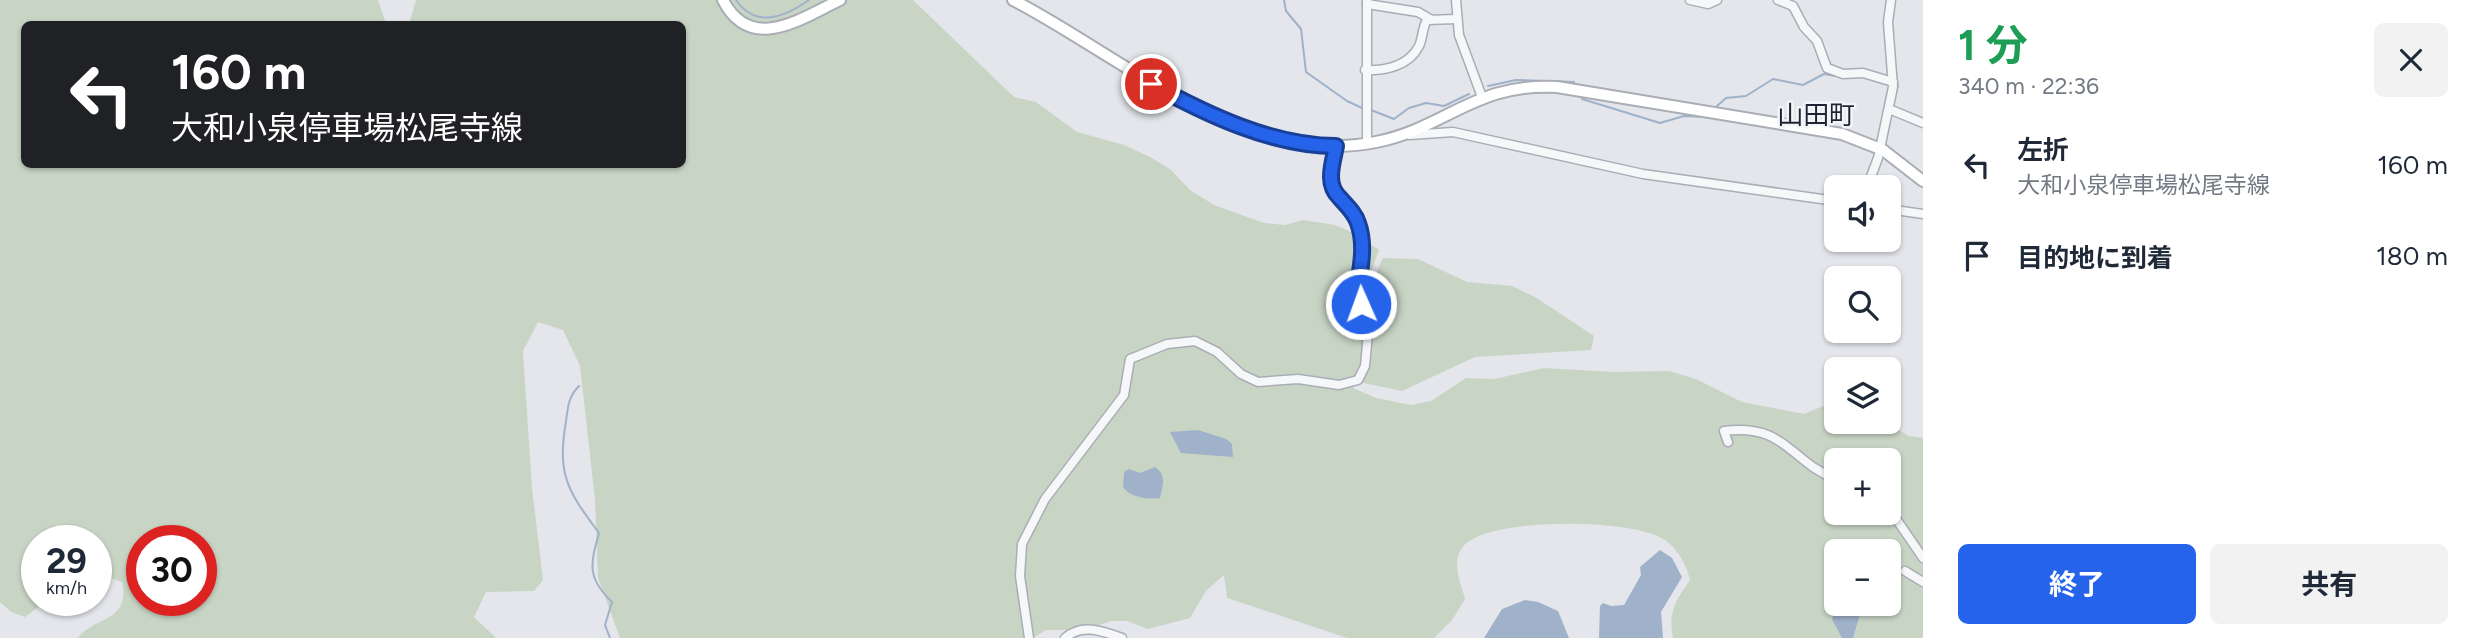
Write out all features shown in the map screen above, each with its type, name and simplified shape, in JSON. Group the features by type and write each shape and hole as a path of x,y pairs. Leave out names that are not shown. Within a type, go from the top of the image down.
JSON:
{"main road":[{"path":"723,0 737,19 745,24 776,28 794,25 840,0"},
{"path":"1013,0 1167,92 1283,139 1336,146 1367,144 1390,138 1482,97 1521,87 1569,88 1828,131 1880,148 1923,181"}],"street":[{"path":"1455,0 1459,35 1482,97"},
{"path":"1690,0 1708,4 1717,0"},
{"path":"1778,0 1793,6 1804,27 1817,41 1827,68 1846,74 1863,73 1893,82"},
{"path":"1871,175 1880,148 1893,82 1888,32 1891,0"},
{"path":"1367,144 1367,2 1418,12 1430,19 1456,19"},
{"path":"1366,70 1388,70 1410,56 1419,46 1425,22 1430,19"},
{"path":"1889,109 1923,123"},
{"path":"1390,138 1453,132 1643,174 1824,199"},
{"path":"1029,638 1019,564 1026,534 1045,499 1124,395 1126,364 1130,359 1167,344 1195,341 1217,352 1241,374 1258,382 1298,379 1339,385 1358,380 1365,366 1369,322 1366,312 1356,299 1363,245 1354,214 1332,188 1331,172 1336,146"},
{"path":"1901,211 1923,214"},
{"path":"1728,442 1724,431 1748,428 1787,443 1824,470"},
{"path":"1900,525 1923,558"},
{"path":"1905,571 1923,582"},
{"path":"1065,638 1082,629 1096,629 1122,638"}],"green space":[{"path":"0,0 378,0 385,21 21,21 21,168 686,168 686,21 410,21 416,0 913,0 1014,97 1036,102 1077,132 1124,145 1152,158 1171,170 1190,190 1214,205 1264,223 1285,225 1303,220 1335,225 1356,234 1379,250 1367,282 1366,296 1383,258 1418,259 1467,282 1512,286 1535,297 1594,336 1591,350 1475,357 1402,391 1354,381 1353,388 1376,398 1411,405 1431,401 1466,378 1494,379 1544,368 1614,372 1669,371 1696,379 1742,402 1804,414 1824,406 1824,434 1901,434 1901,432 1923,438 1923,638 1673,638 1671,621 1674,608 1690,580 1674,548 1665,540 1649,533 1624,527 1561,524 1499,530 1476,538 1462,548 1457,567 1465,599 1452,620 1434,638 1347,638 1227,598 1224,575 1206,591 1190,618 1148,629 1127,621 1112,621 1096,626 1083,625 1073,630 1046,630 1033,638 620,638 598,578 595,500 580,366 563,330 538,322 523,351 532,488 543,580 534,591 486,592 474,617 496,638 78,638 92,626 112,616 121,605 122,582 112,578 112,525 21,525 21,616 11,612 0,602"}],"water":[{"path":"1198,430 1226,439 1232,444 1233,457 1181,453 1170,432"},
{"path":"1155,467 1163,477 1160,498 1139,497 1123,487 1124,472 1129,469 1140,473"},
{"path":"1660,550 1672,558 1682,577 1661,612 1663,638 1599,638 1600,606 1603,603 1611,606 1624,605 1641,575 1640,567"},
{"path":"1525,600 1538,602 1558,611 1569,638 1484,638 1502,609"},
{"path":"1833,616 1860,616 1853,638 1842,638 1832,619"}],"waterway":[{"path":"736,0 752,15 762,17 781,15 809,0"},
{"path":"1284,0 1286,11 1301,29 1306,72 1347,101 1362,108"},
{"path":"1717,106 1726,98 1746,96 1773,79 1803,85 1824,74 1836,76"},
{"path":"1488,86 1516,80 1574,82"},
{"path":"1895,97 1898,85"},
{"path":"1371,110 1394,119 1409,108 1426,103 1444,106 1469,94"},
{"path":"1582,99 1660,123 1684,116 1704,117"},
{"path":"579,386 568,407 564,469 572,493 599,533 593,570 598,586 612,602 605,625 610,638"}],"district":[{"name":"山田町","path":"1816,115"}],"route":[{"path":"1151,84 1258,131 1283,139 1336,146 1331,172 1332,188 1354,214 1362,235 1363,254 1356,299 1361,304"}]}
